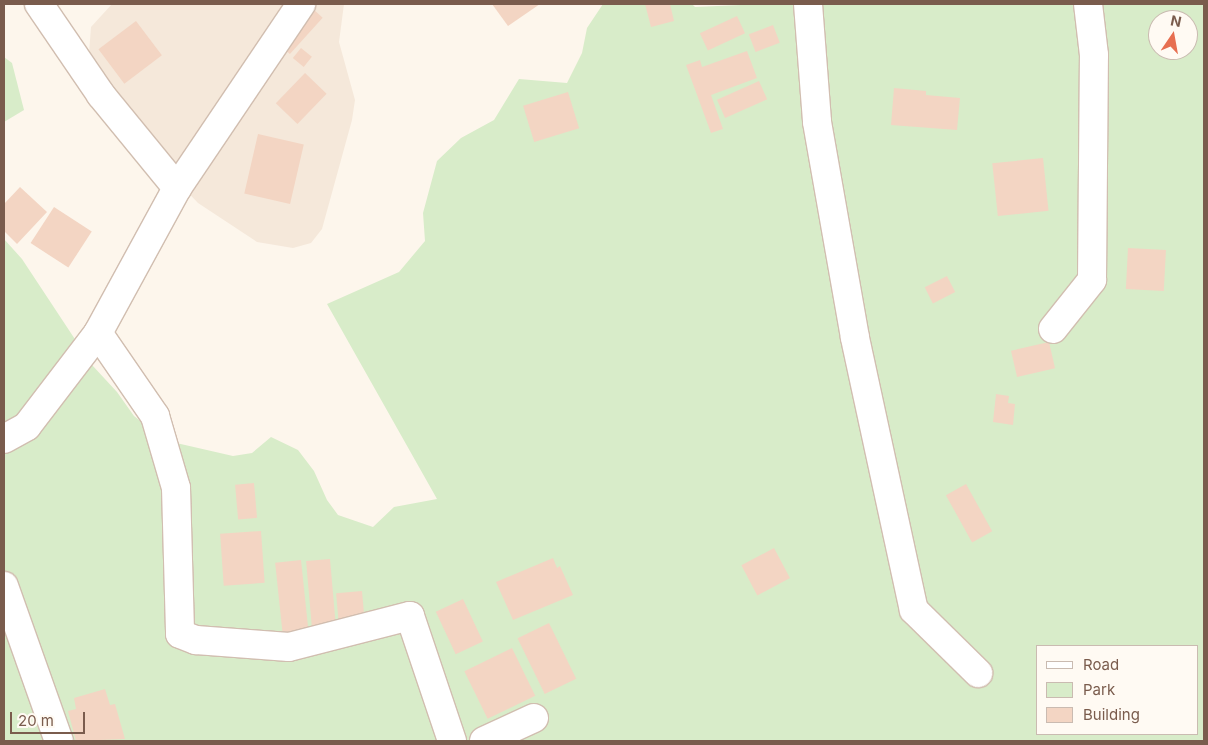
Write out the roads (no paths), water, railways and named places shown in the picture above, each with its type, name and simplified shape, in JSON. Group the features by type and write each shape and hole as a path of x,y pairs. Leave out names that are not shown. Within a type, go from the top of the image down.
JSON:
{"street":[{"path":"39,4 101,95 177,188"},
{"path":"4,439 27,426 98,333 177,188 301,4"},
{"path":"808,4 817,122 855,338 914,610 978,673"},
{"path":"1053,329 1092,280 1094,56 1088,4"},
{"path":"98,333 155,416 176,488 180,634 196,640 289,648 410,616 452,741"},
{"path":"4,586 59,741"},
{"path":"484,741 534,718"}]}
